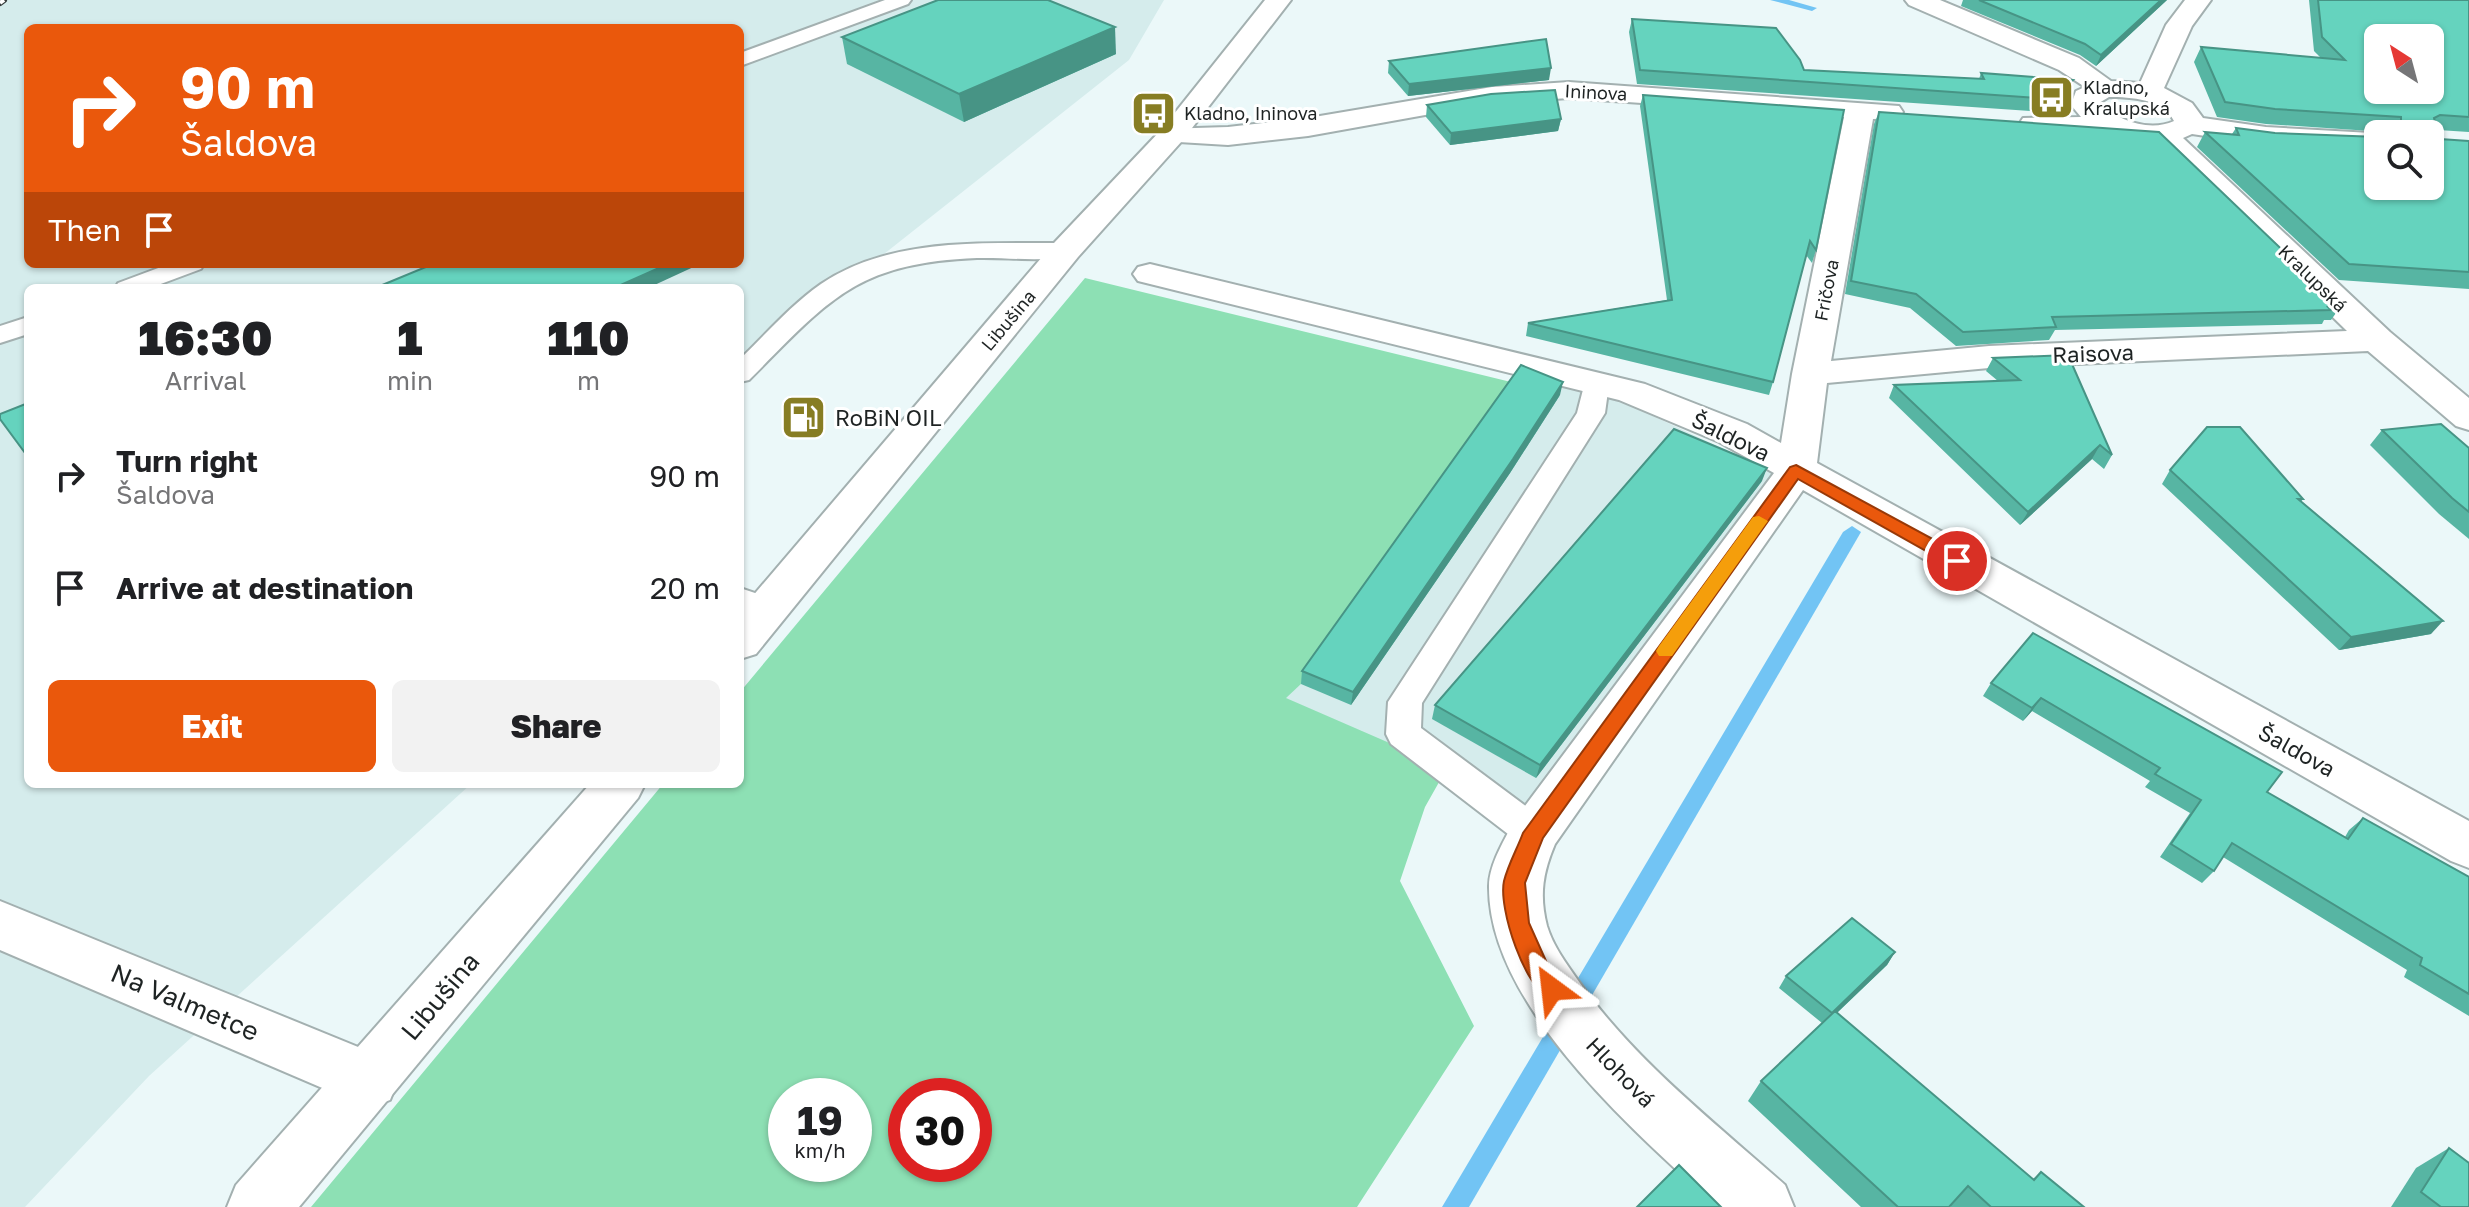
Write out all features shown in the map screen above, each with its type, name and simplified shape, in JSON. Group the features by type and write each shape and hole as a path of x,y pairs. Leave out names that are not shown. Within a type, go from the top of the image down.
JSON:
{"street":[{"name":"Libušina","path":"749,617 1066,250 1172,135 1278,0"},
{"path":"1918,0 2069,64 2105,89"},
{"path":"2146,92 2152,86 2179,25 2198,0"},
{"path":"2119,127 2103,120 2085,105 2086,97 2105,89 2146,92 2184,110 2189,118 2175,129"},
{"name":"Ininova","path":"1172,135 1242,135 1308,127 1492,95 1569,90 1921,115"},
{"name":"Fričova","path":"1796,471 1810,374 1860,110"},
{"path":"2013,122 2364,140"},
{"name":"Kralupská","path":"2175,129 2377,340 2469,418"},
{"name":"Šaldova","path":"1150,274 1632,392 1733,433 2469,846"},
{"name":"Raisova","path":"1810,374 1989,357 2377,340"},
{"name":"Hlohová","path":"1763,1207 1588,1039 1538,968 1518,923 1514,883 1534,833 1796,471"},
{"name":"Libušina","path":"258,1207 617,788"},
{"name":"Na Valmetce","path":"0,925 369,1080"}],"lane":[{"path":"744,59 902,0"},
{"path":"744,370 830,289 875,267 920,254 1066,250"},
{"path":"138,284 181,268"},
{"path":"0,335 24,326"},
{"path":"1534,833 1403,734 1405,702 1591,413 1596,384"}],"shaded area":[{"path":"0,0 1164,0 1129,60 744,365 744,284 24,284 24,788 467,788 149,1076 25,1207 0,1207"},
{"path":"1518,374 1621,401 1779,475 1531,806 1285,698 1301,684"}],"green space":[{"path":"1085,278 1515,383 1301,684 1286,698 1447,768 1425,807 1400,881 1474,1026 1357,1207 311,1207 660,788 744,788 744,687"}],"building":[{"path":"938,0 1048,0 1115,27 959,94 842,37"},
{"path":"1979,0 2161,0 2101,55 2085,44"},
{"path":"2318,0 2469,0 2469,117 2440,115 2435,120 2401,120 2401,117 2275,109 2225,102 2201,47 2345,60 2322,37"},
{"path":"1632,19 1776,28 1804,70 1984,79 1981,73 2073,80 2052,99 1640,70"},
{"path":"1546,39 1551,68 1409,84 1389,61"},
{"path":"1555,90 1561,119 1451,133 1427,105 1491,94"},
{"path":"1643,95 1844,110 1816,250 1810,241 1773,382 1528,323 1672,300"},
{"path":"1879,112 2159,132 2341,306 2328,307 2331,310 2052,317 2056,327 1963,332 1916,294 1851,281"},
{"path":"2236,128 2275,133 2364,136 2364,200 2444,200 2444,139 2469,141 2469,272 2349,264 2205,132 2239,135"},
{"path":"423,268 659,268 623,284 385,284"},
{"path":"2068,355 2112,455 2100,445 2028,512 1894,385 2020,380 1993,358"},
{"path":"1521,365 1563,382 1353,692 1302,671"},
{"path":"24,405 24,452 0,419 0,414"},
{"path":"2441,424 2469,448 2469,512 2382,430"},
{"path":"2207,427 2240,427 2303,499 2298,499 2443,621 2351,637 2170,470"},
{"path":"1674,429 1767,468 1540,765 1435,705"},
{"path":"2033,633 2282,772 2267,792 2348,839 2363,818 2469,877 2469,994 2420,965 2422,958 2232,843 2214,871 2171,844 2201,800 2155,774 2160,768 2041,698 2032,708 1991,683"},
{"path":"1852,918 1895,952 1832,1013 1786,976"},
{"path":"1835,1011 2034,1180 2041,1172 2084,1207 1991,1207 1968,1186 1949,1207 1898,1207 1761,1081"},
{"path":"2449,1148 2469,1163 2469,1207 2441,1207 2421,1192"},
{"path":"1679,1165 1721,1207 1637,1207"}],"waterway":[{"path":"1775,0 1812,8"},
{"path":"1455,1207 1852,532"}],"railway":[{"path":"0,3 4,0"}],"slow traffic":[{"path":"1666,651 1759,521"}],"place":[{"name":"Kladno, Kralupská","path":"2052,97"},
{"name":"Kladno, Ininova","path":"1153,113"},
{"name":"RoBiN OIL","path":"804,417"}],"route":[{"path":"1552,989 1538,968 1518,923 1514,883 1534,833 1796,471 1957,561"}]}
